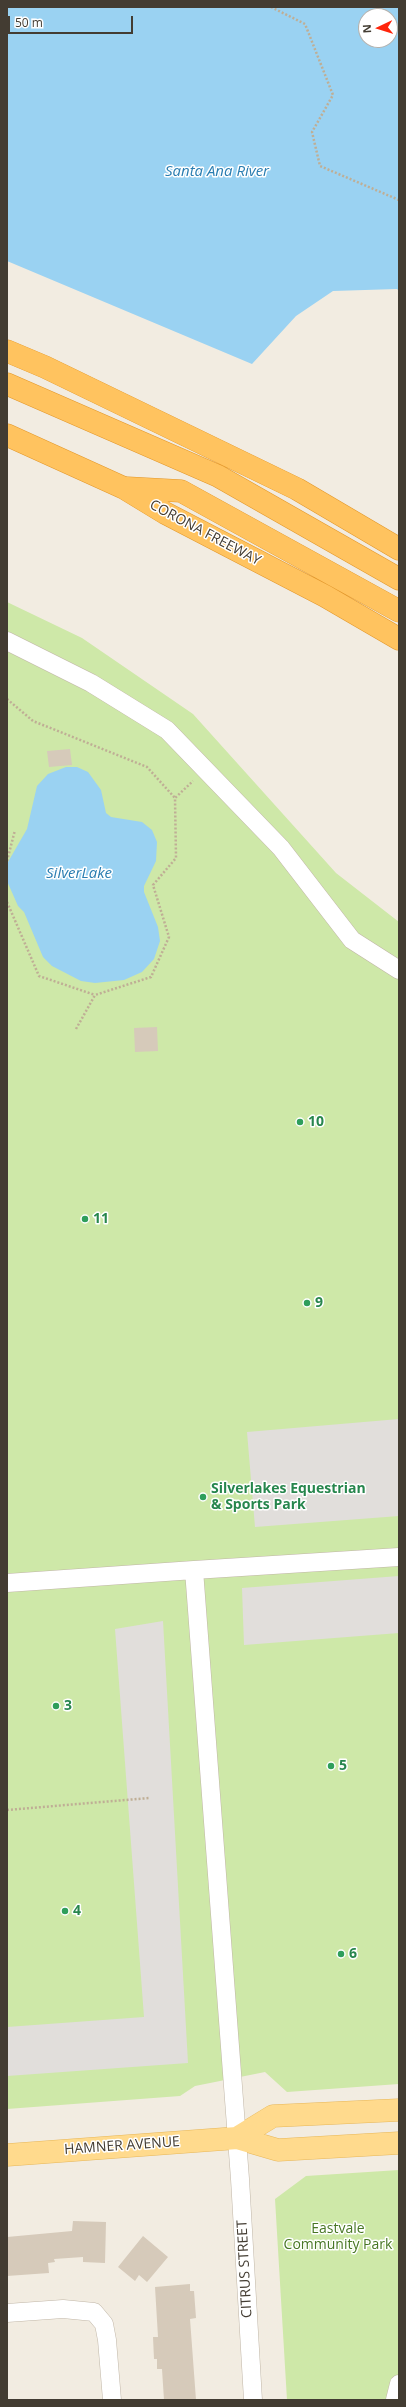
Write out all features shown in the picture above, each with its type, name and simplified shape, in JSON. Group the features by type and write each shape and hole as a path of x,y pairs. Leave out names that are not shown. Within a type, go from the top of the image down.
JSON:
{"highway":[{"path":"7,351 45,366 297,489 399,549"},
{"path":"7,384 218,476 399,579"},
{"name":"CORONA FREEWAY","path":"7,435 124,488 165,513 325,596 399,639"},
{"path":"124,488 181,491 399,611"}],"main road":[{"name":"HAMNER AVENUE","path":"237,2138 273,2116 399,2110"},
{"name":"HAMNER AVENUE","path":"7,2155 237,2138 278,2150 399,2143"}],"street":[{"path":"7,641 91,683 167,730 281,848 352,940 399,970"},
{"path":"7,1583 399,1557"},
{"name":"CITRUS STREET","path":"194,1570 237,2138 253,2400"},
{"path":"7,2313 63,2309 94,2312 104,2324 107,2340 112,2400"},
{"path":"395,2400 399,2384"}],"path":[{"path":"271,7 305,24 333,95 312,132 320,166 399,200"},
{"path":"7,699 33,720 147,767 175,798 176,858 153,885 169,937 151,977 95,995 39,976 7,902"},
{"path":"175,798 205,770"},
{"path":"7,860 15,830"},
{"path":"76,1029 95,995"},
{"path":"7,1810 149,1798"}],"green space":[{"name":"Silverlakes Equestrian & Sports Park","path":"7,602 82,638 193,714 336,873 399,922 399,2084 287,2092 265,2072 195,2086 180,2096 7,2109"},
{"name":"Eastvale Community Park","path":"399,2170 399,2400 287,2400 275,2199 306,2176"}],"shaded area":[{"path":"399,1419 399,1516 255,1527 247,1432"},
{"path":"399,1576 399,1633 244,1645 242,1588"},
{"path":"163,1621 188,2063 7,2076 7,2027 144,2017 115,1629"}],"water":[{"name":"Santa Ana River","path":"7,7 399,7 399,291 397,289 333,291 296,316 252,364 7,261"},
{"name":"SilverLake","path":"66,767 77,767 88,772 101,790 106,813 111,817 142,822 152,830 157,842 156,861 144,886 144,892 158,927 160,941 154,959 142,972 124,980 95,983 81,981 52,966 43,957 24,912 18,906 7,881 8,862 27,829 37,786 48,774"}],"building":[{"path":"70,749 72,765 49,767 47,751"},
{"path":"157,1027 158,1051 135,1052 134,1028"},
{"path":"73,2221 106,2222 105,2263 83,2262 83,2257 54,2259 55,2262 48,2263 49,2273 7,2276 7,2237 72,2231"},
{"path":"143,2236 168,2257 147,2282 139,2275 135,2281 118,2267"},
{"path":"190,2284 190,2291 194,2291 196,2318 190,2319 196,2400 164,2400 162,2369 157,2369 157,2359 154,2359 153,2337 158,2337 155,2287"}],"place":[{"name":"10","path":"300,1122"},
{"name":"11","path":"85,1219"},
{"name":"9","path":"307,1303"},
{"name":"Silverlakes Equestrian & Sports Park","path":"203,1497"},
{"name":"3","path":"56,1706"},
{"name":"5","path":"331,1766"},
{"name":"4","path":"65,1911"},
{"name":"6","path":"341,1954"}]}
